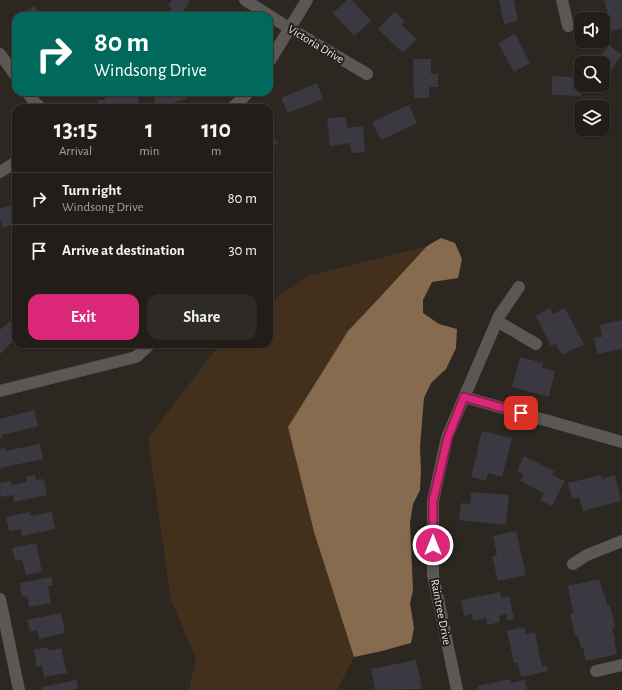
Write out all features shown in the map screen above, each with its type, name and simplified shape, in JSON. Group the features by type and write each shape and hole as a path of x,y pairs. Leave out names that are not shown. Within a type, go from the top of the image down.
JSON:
{"street":[{"name":"Victoria Drive","path":"245,0 264,12"},
{"path":"273,55 306,0"},
{"path":"562,0 568,26"},
{"name":"Victoria Drive","path":"273,18 367,74"},
{"path":"0,54 12,70"},
{"path":"236,104 245,96"},
{"path":"0,172 12,164"},
{"name":"Raintree Drive","path":"457,690 433,574 433,501 448,437 464,397 499,316 519,286"},
{"path":"497,321 536,344"},
{"path":"0,391 136,358 146,348"},
{"path":"464,397 622,442"},
{"path":"572,564 587,555 622,541"},
{"path":"0,599 19,690"},
{"path":"596,670 622,665"}],"shaded area":[{"path":"441,238 455,243 462,259 458,278 432,282 423,300 423,313 439,324 457,329 456,348 446,369 431,383 424,398 420,447 420,490 413,504 410,523 413,591 410,603 414,628 411,643 354,657 314,532 288,427 348,331 427,246"},
{"path":"427,246 348,331 288,427 314,532 354,657 337,690 189,690 196,658 171,600 148,438 217,348 273,348 273,300 308,276"}],"building":[{"path":"172,0 190,1 183,12 170,12 172,8 168,6"},
{"path":"347,0 352,0 371,21 354,36 333,13"},
{"path":"499,0 514,0 518,21 504,24"},
{"path":"604,0 622,0 622,28 612,31 610,12 607,12"},
{"path":"34,6 39,12 26,12"},
{"path":"395,11 405,22 402,25 417,39 403,53 378,29"},
{"path":"515,34 530,63 514,72 498,43"},
{"path":"610,46 622,55 610,71 610,56 600,56 607,48 610,48"},
{"path":"413,59 431,59 431,74 438,74 438,87 429,87 429,98 414,98"},
{"path":"552,76 574,78 574,92 581,92 581,96 552,95"},
{"path":"317,83 323,99 288,113 281,98"},
{"path":"104,96 138,96 139,104 98,104 98,100 105,100"},
{"path":"154,96 186,96 187,99 168,104 155,104"},
{"path":"409,105 417,123 381,140 372,122"},
{"path":"346,117 347,128 363,126 365,152 352,153 350,143 330,146 327,118"},
{"path":"273,136 278,143 273,146"},
{"path":"12,204 12,225 3,228 0,219 0,209"},
{"path":"550,308 553,314 565,308 584,344 562,355 556,344 551,346 536,316"},
{"path":"622,320 622,349 597,354 594,338 602,337 600,325"},
{"path":"10,321 12,323 12,342 0,354 0,330"},
{"path":"520,357 543,363 542,368 555,371 549,397 512,387"},
{"path":"34,410 38,426 2,435 3,437 0,438 0,419"},
{"path":"482,431 512,438 502,477 488,473 486,481 471,477"},
{"path":"40,444 43,459 0,468 0,449 5,448 5,451"},
{"path":"524,456 554,471 552,475 565,481 552,506 540,500 544,493 520,481 524,475 517,471"},
{"path":"35,475 36,480 44,479 47,495 14,502 13,495 1,497 0,483 11,481 12,485 27,482 26,477"},
{"path":"601,475 602,479 615,475 621,501 583,511 579,497 572,499 568,483"},
{"path":"471,492 509,495 506,525 459,520 461,503 470,504"},
{"path":"30,512 31,516 52,512 55,529 22,536 21,529 9,531 6,517"},
{"path":"516,531 526,575 498,581 492,556 497,555 493,536"},
{"path":"36,543 42,572 26,575 22,560 15,561 12,548"},
{"path":"51,577 53,585 48,586 51,603 29,607 27,596 22,597 20,583"},
{"path":"599,579 607,605 610,605 615,627 612,627 617,654 586,661 578,635 575,636 570,614 573,613 568,586"},
{"path":"500,592 501,598 509,596 514,619 507,621 506,614 499,616 500,622 487,625 486,618 473,621 472,614 464,616 461,600"},
{"path":"61,613 65,633 39,639 37,630 30,632 27,620"},
{"path":"524,627 526,634 535,632 542,667 546,666 548,671 521,677 518,663 514,663 507,631"},
{"path":"48,647 49,651 61,648 67,673 44,677 42,666 37,667 34,650"},
{"path":"416,660 422,689 375,690 371,669"},
{"path":"511,679 511,683 525,680 527,690 479,690 478,686"},
{"path":"76,680 78,689 43,690 42,687"}],"route":[{"path":"433,545 433,501 448,437 464,397 521,413"}]}
